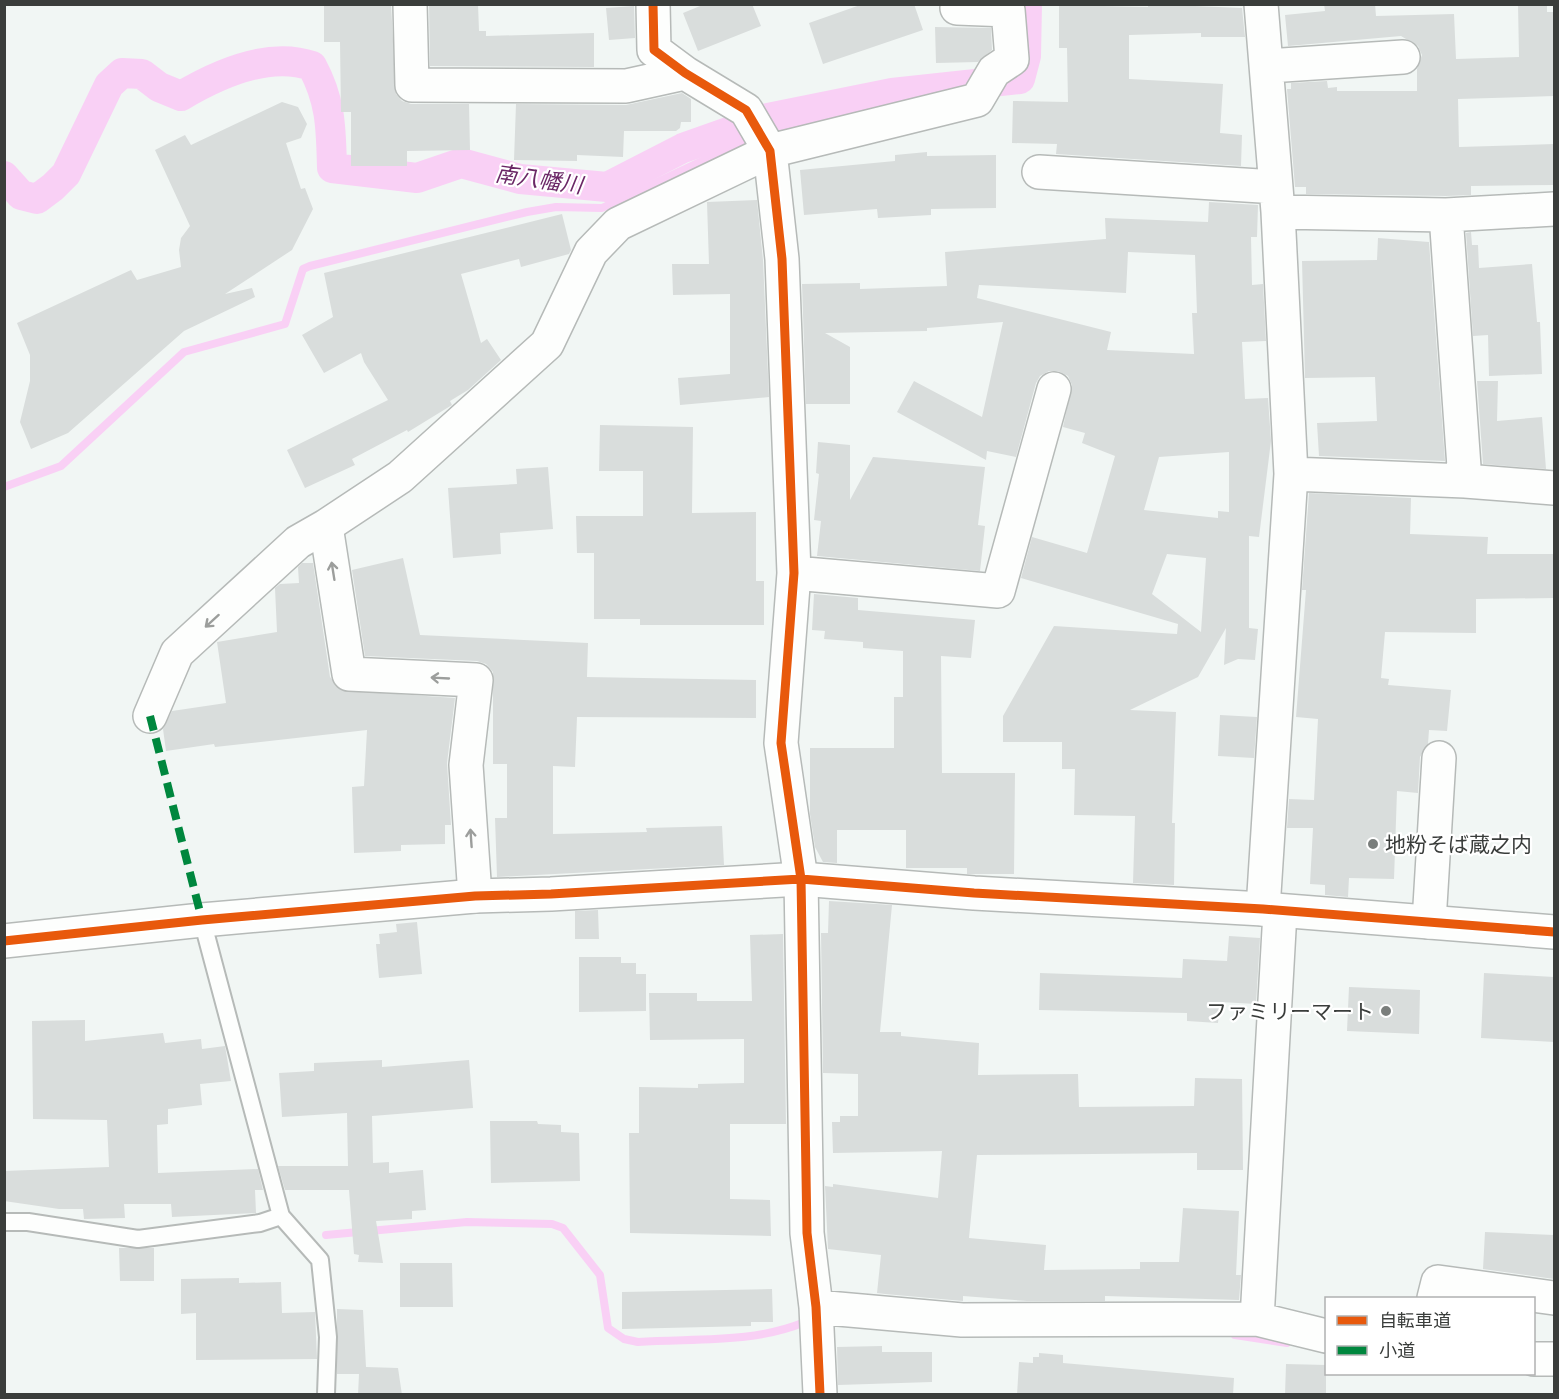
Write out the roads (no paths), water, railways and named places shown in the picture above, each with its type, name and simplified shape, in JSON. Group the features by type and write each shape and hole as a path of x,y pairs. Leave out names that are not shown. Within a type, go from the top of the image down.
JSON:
{"street":[{"path":"410,4 412,85 626,86 685,73"},
{"path":"653,4 654,50 685,73 746,110 768,148 782,259 794,573 782,743 801,879 807,1233 816,1307 820,1395"},
{"path":"1257,1319 1271,910 1291,474 1268,66 1261,4"},
{"path":"150,716 177,653 298,542 400,477 547,344 591,252 618,224 768,148 976,100 994,71 1012,59 1008,10 957,8"},
{"path":"1268,66 1403,57"},
{"path":"1039,172 1276,200 1446,215 1554,209"},
{"path":"1446,215 1465,481"},
{"path":"794,573 998,591 1054,389"},
{"path":"1291,474 1465,481 1554,488"},
{"path":"326,526 349,674 476,680 466,765 475,896"},
{"path":"1429,922 1439,758"},
{"path":"4,941 202,920 475,896 551,894 801,879 974,893 1271,910 1554,932"},
{"path":"1434,1297 1438,1282 1554,1298"},
{"path":"816,1307 962,1320 1257,1319 1325,1336"},
{"path":"1535,1359 1554,1359"}],"lane":[{"path":"202,920 280,1216 321,1260 328,1337 326,1395"},
{"path":"4,1222 28,1222 138,1239 260,1223 280,1216"}],"waterway":[{"name":"南八幡川","path":"4,176 21,195 37,199 53,187 66,174 109,85 122,73 142,74 159,87 181,96 227,73 261,63 279,61 312,66 326,103 332,168 417,178 461,163 520,179 607,187 683,148 768,118 892,93 1020,79 1026,56 1027,4"},
{"path":"4,487 61,466 184,352 285,324 303,269 527,212 556,207 602,208 706,159 756,140"},
{"path":"326,1235 467,1222 552,1224 563,1228 600,1275 608,1328 624,1339 638,1342 723,1339 764,1334 805,1322"},
{"path":"1235,1335 1287,1343"}],"place":[{"name":"地粉そば蔵之内","path":"1373,844"},
{"name":"ファミリーマート","path":"1386,1011"}]}
